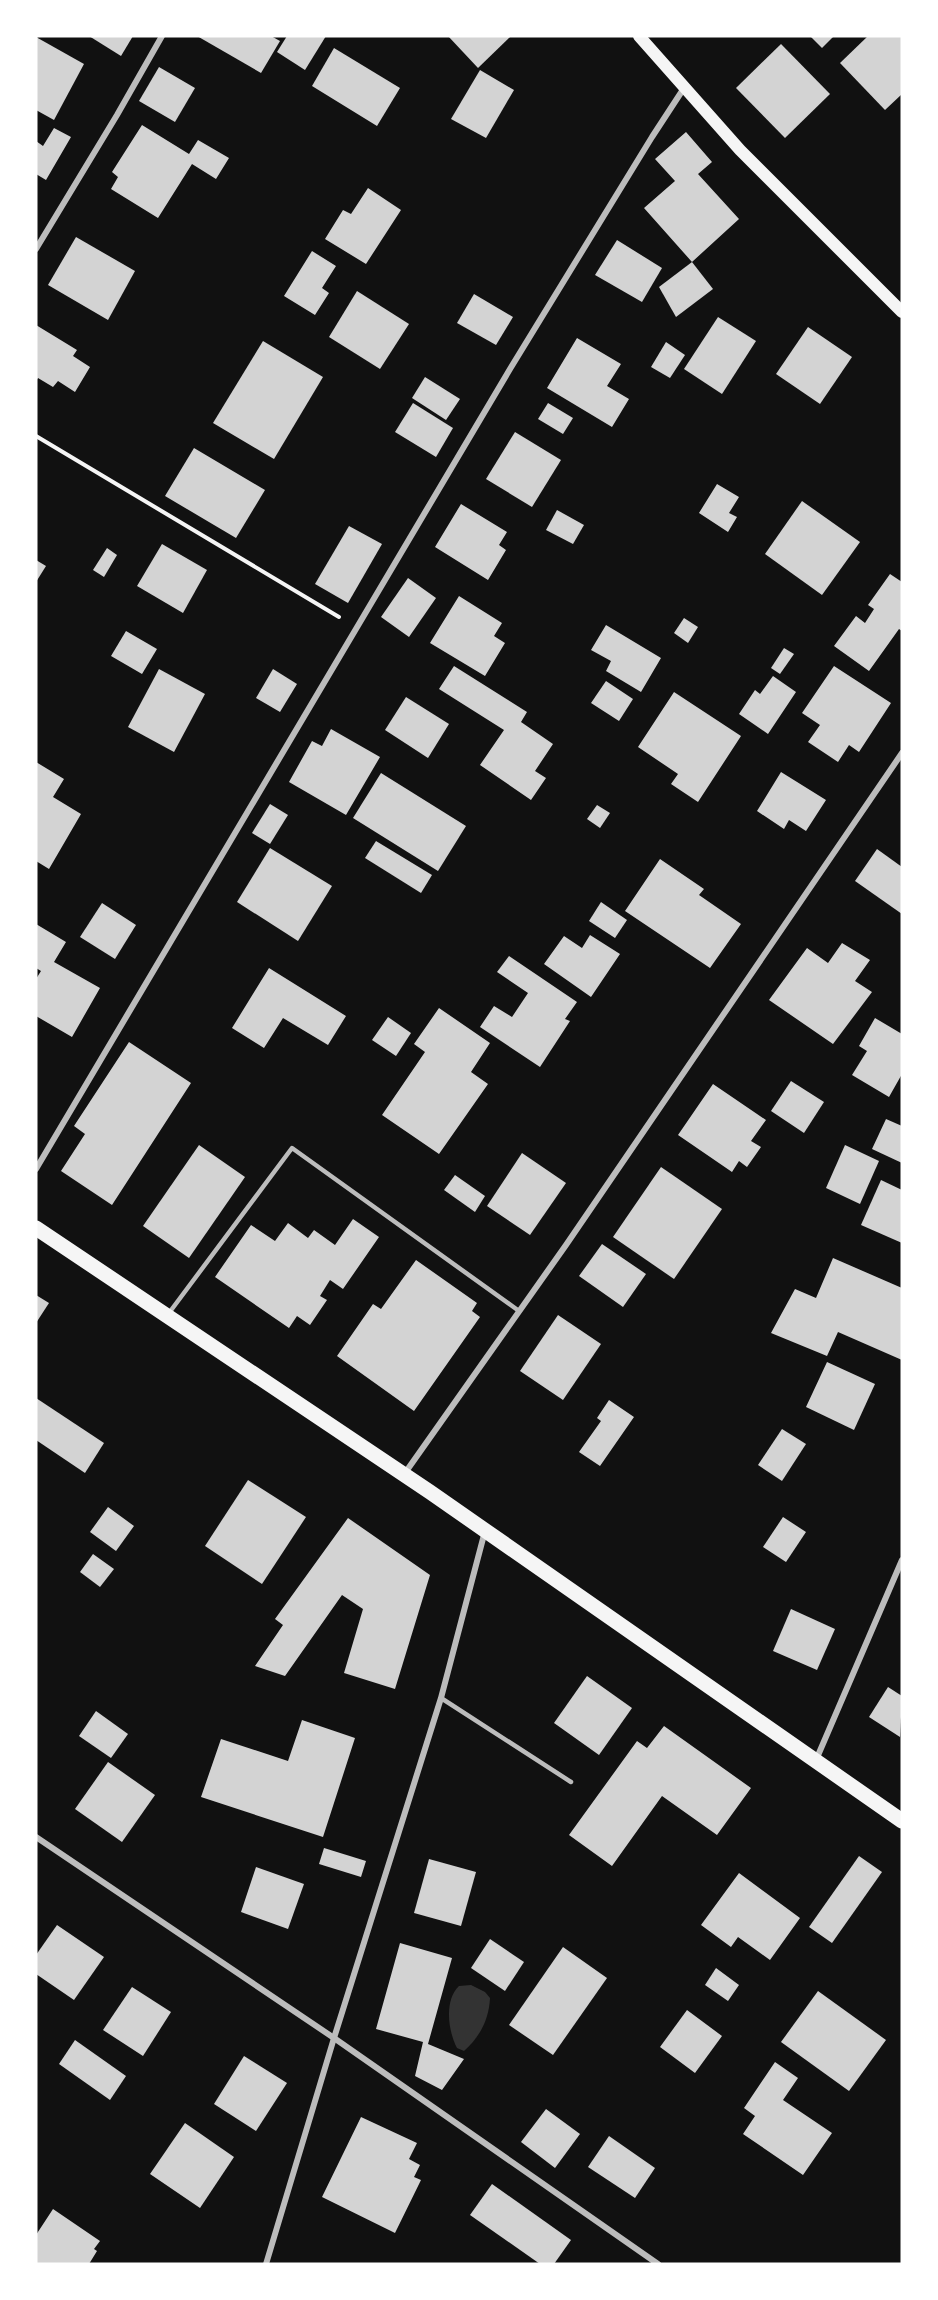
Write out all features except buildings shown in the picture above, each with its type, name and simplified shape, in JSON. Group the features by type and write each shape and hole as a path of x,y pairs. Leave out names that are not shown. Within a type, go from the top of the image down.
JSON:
{"main road":[{"path":"639,36 740,150 902,312"},
{"path":"36,1228 485,1530 902,1821"}],"street":[{"path":"36,249 162,36"},
{"path":"36,1169 516,359 684,88"},
{"path":"404,1475 566,1245 902,753"},
{"path":"266,2264 441,1698 485,1530"},
{"path":"815,1761 902,1560"},
{"path":"36,1837 334,2038 658,2264"}],"lane":[{"path":"167,1315 292,1148 519,1311"},
{"path":"441,1698 572,1782"}],"path":[{"path":"36,436 357,628"}],"shaded area":[{"path":"471,1985 485,1992 490,1998 483,2027 464,2051 457,2048 451,2033 449,2007 454,1992 459,1986"}]}
